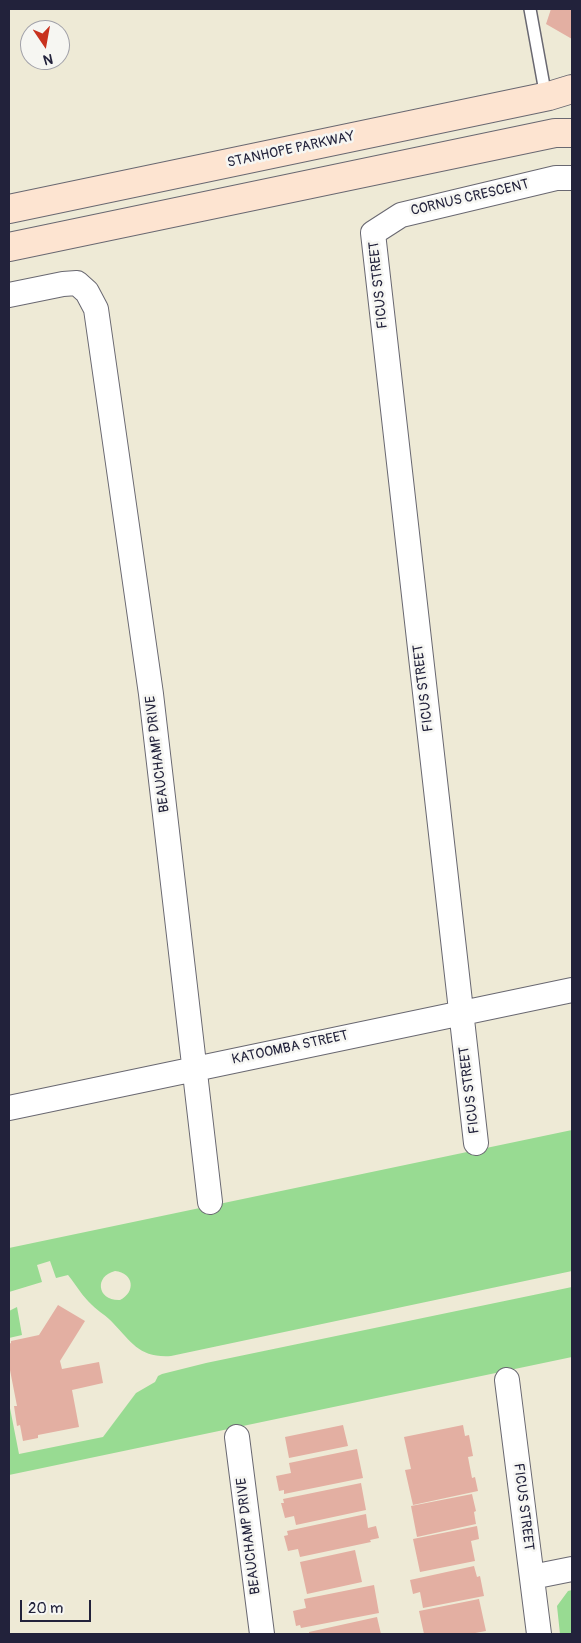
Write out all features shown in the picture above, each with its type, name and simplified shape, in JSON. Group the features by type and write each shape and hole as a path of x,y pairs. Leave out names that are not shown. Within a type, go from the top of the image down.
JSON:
{"main road":[{"name":"STANHOPE PARKWAY","path":"9,209 546,97 572,89"},
{"path":"9,247 555,133 572,133"}],"street":[{"name":"CORNUS CRESCENT","path":"373,233 401,214 556,178 572,178"},
{"name":"FICUS STREET","path":"373,233 476,1143"},
{"name":"BEAUCHAMP DRIVE","path":"9,294 78,283 87,292 96,309 151,694 210,1202"},
{"name":"KATOOMBA STREET","path":"9,1108 572,990"},
{"name":"FICUS STREET","path":"507,1380 539,1634"},
{"name":"BEAUCHAMP DRIVE","path":"237,1437 262,1634"},
{"path":"532,1577 572,1569"}],"lane":[{"path":"530,9 546,97"}],"green space":[{"path":"572,1130 572,1271 171,1356 160,1356 137,1348 111,1321 89,1302 68,1275 56,1278 50,1261 37,1265 42,1282 9,1292 9,1248","holes":["115,1271 126,1275 131,1283 129,1292 120,1300 107,1297 103,1293 101,1283 108,1274"]},
{"path":"572,1287 572,1357 9,1475 9,1403 19,1454 103,1437 136,1393 155,1382 158,1376 162,1374 206,1363"},
{"path":"17,1307 22,1335 9,1338 9,1311"},
{"path":"572,1590 572,1634 560,1634 557,1606 568,1591"}],"building":[{"path":"551,9 572,9 572,39 546,24"},
{"path":"58,1305 85,1321 60,1361 62,1369 99,1362 103,1383 72,1390 79,1427 38,1435 38,1438 23,1441 20,1425 17,1426 14,1406 17,1406 9,1365 9,1344 11,1341 39,1335"},
{"path":"343,1425 348,1446 289,1458 285,1437"},
{"path":"463,1425 465,1436 469,1435 473,1456 468,1457 472,1478 475,1477 478,1491 413,1505 405,1470 411,1469 404,1437"},
{"path":"357,1449 363,1478 284,1494 284,1490 279,1491 276,1476 291,1473 289,1463"},
{"path":"361,1483 366,1510 296,1525 294,1516 285,1518 281,1503 284,1503 283,1499"},
{"path":"472,1494 476,1511 474,1512 476,1524 417,1537 411,1506"},
{"path":"366,1514 368,1528 376,1526 379,1538 370,1540 371,1542 300,1557 298,1549 288,1551 284,1536 288,1535 287,1531"},
{"path":"477,1526 479,1539 471,1541 475,1561 420,1572 413,1539"},
{"path":"355,1550 362,1582 307,1594 300,1562"},
{"path":"474,1566 477,1577 480,1576 484,1596 423,1608 420,1592 413,1594 410,1580"},
{"path":"374,1585 379,1613 301,1628 300,1625 296,1626 293,1611 306,1608 304,1599"},
{"path":"479,1599 486,1631 470,1634 424,1634 419,1611"},
{"path":"377,1617 381,1634 309,1634 309,1632"}]}
